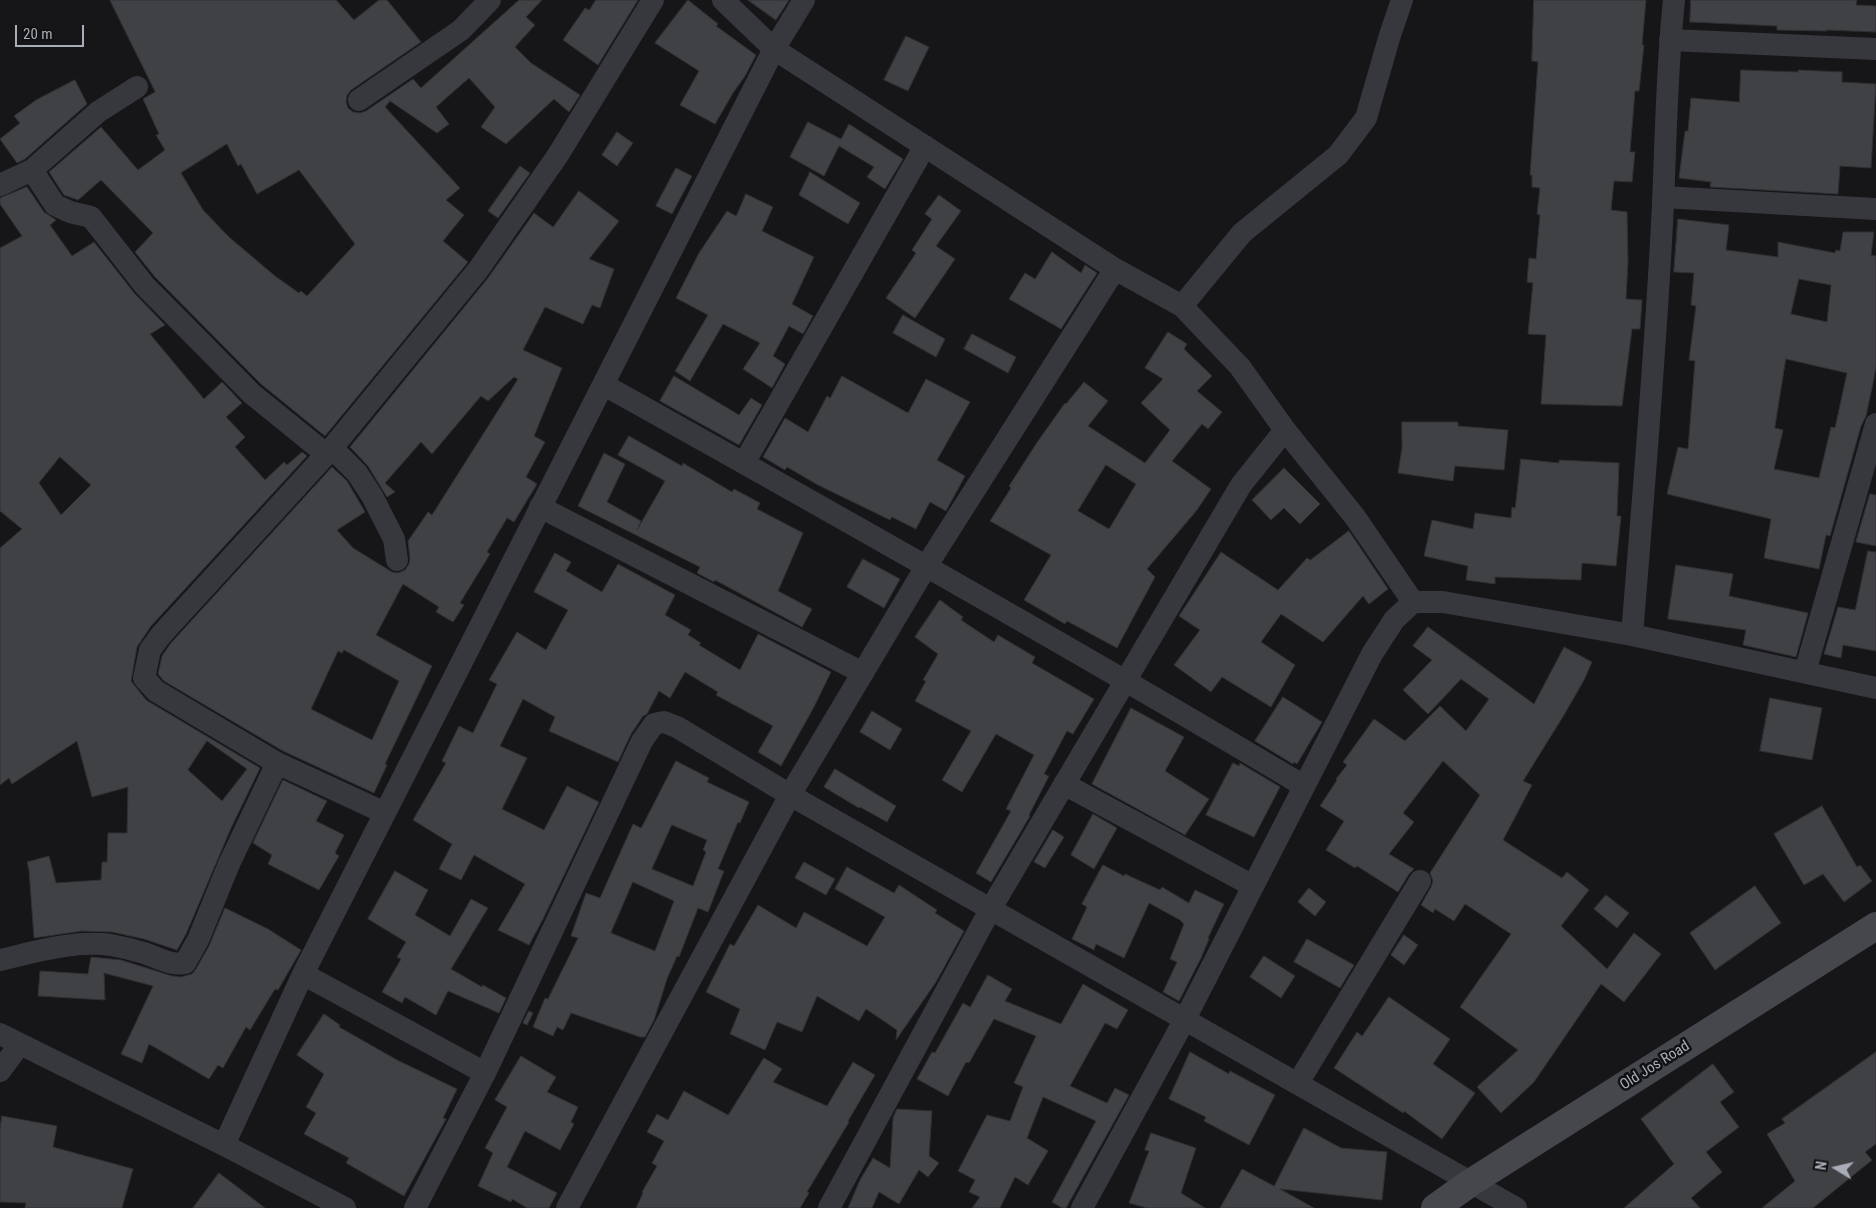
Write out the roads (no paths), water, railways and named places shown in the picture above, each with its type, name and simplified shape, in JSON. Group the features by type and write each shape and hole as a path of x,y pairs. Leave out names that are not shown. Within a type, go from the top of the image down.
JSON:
{"main road":[{"name":"Old Jos Road","path":"1435,1208 1470,1183 1876,926"}],"street":[{"path":"359,100 461,30 490,0"},
{"path":"385,813 277,763 156,691 144,678 150,650 161,635 329,451 478,270 558,155 653,0"},
{"path":"723,0 774,49 1115,269 1182,306 1240,367 1285,430 1355,517 1413,602"},
{"path":"224,1145 303,974 774,49 804,0"},
{"path":"1182,306 1242,233 1338,155 1366,118 1390,34 1402,0"},
{"path":"1632,635 1647,451 1663,197 1670,40 1674,0"},
{"path":"1670,40 1876,50"},
{"path":"0,185 32,170 98,112 136,87"},
{"path":"744,463 925,146"},
{"path":"32,170 55,205 70,212 91,217 146,286 252,394 357,473 372,496 394,539 397,560"},
{"path":"1663,197 1876,209"},
{"path":"568,1208 790,796 927,565 1115,269"},
{"path":"604,385 927,565 1304,786"},
{"path":"1806,672 1876,424"},
{"path":"829,1208 990,910 1241,486 1285,430"},
{"path":"540,507 863,672"},
{"path":"1082,1208 1185,1019 1372,654 1394,620 1413,602 1443,602 1632,635 1876,688"},
{"path":"415,1208 485,1073 642,741 654,724 664,722 677,727 790,796 1516,1208"},
{"path":"0,960 57,948 96,944 111,945 144,953 175,964 185,963 198,940 229,864 277,763"},
{"path":"1064,784 1253,886"},
{"path":"1298,1083 1420,881"},
{"path":"303,974 485,1073"},
{"path":"0,1034 224,1145 345,1208"},
{"path":"0,1071 20,1044"}]}
